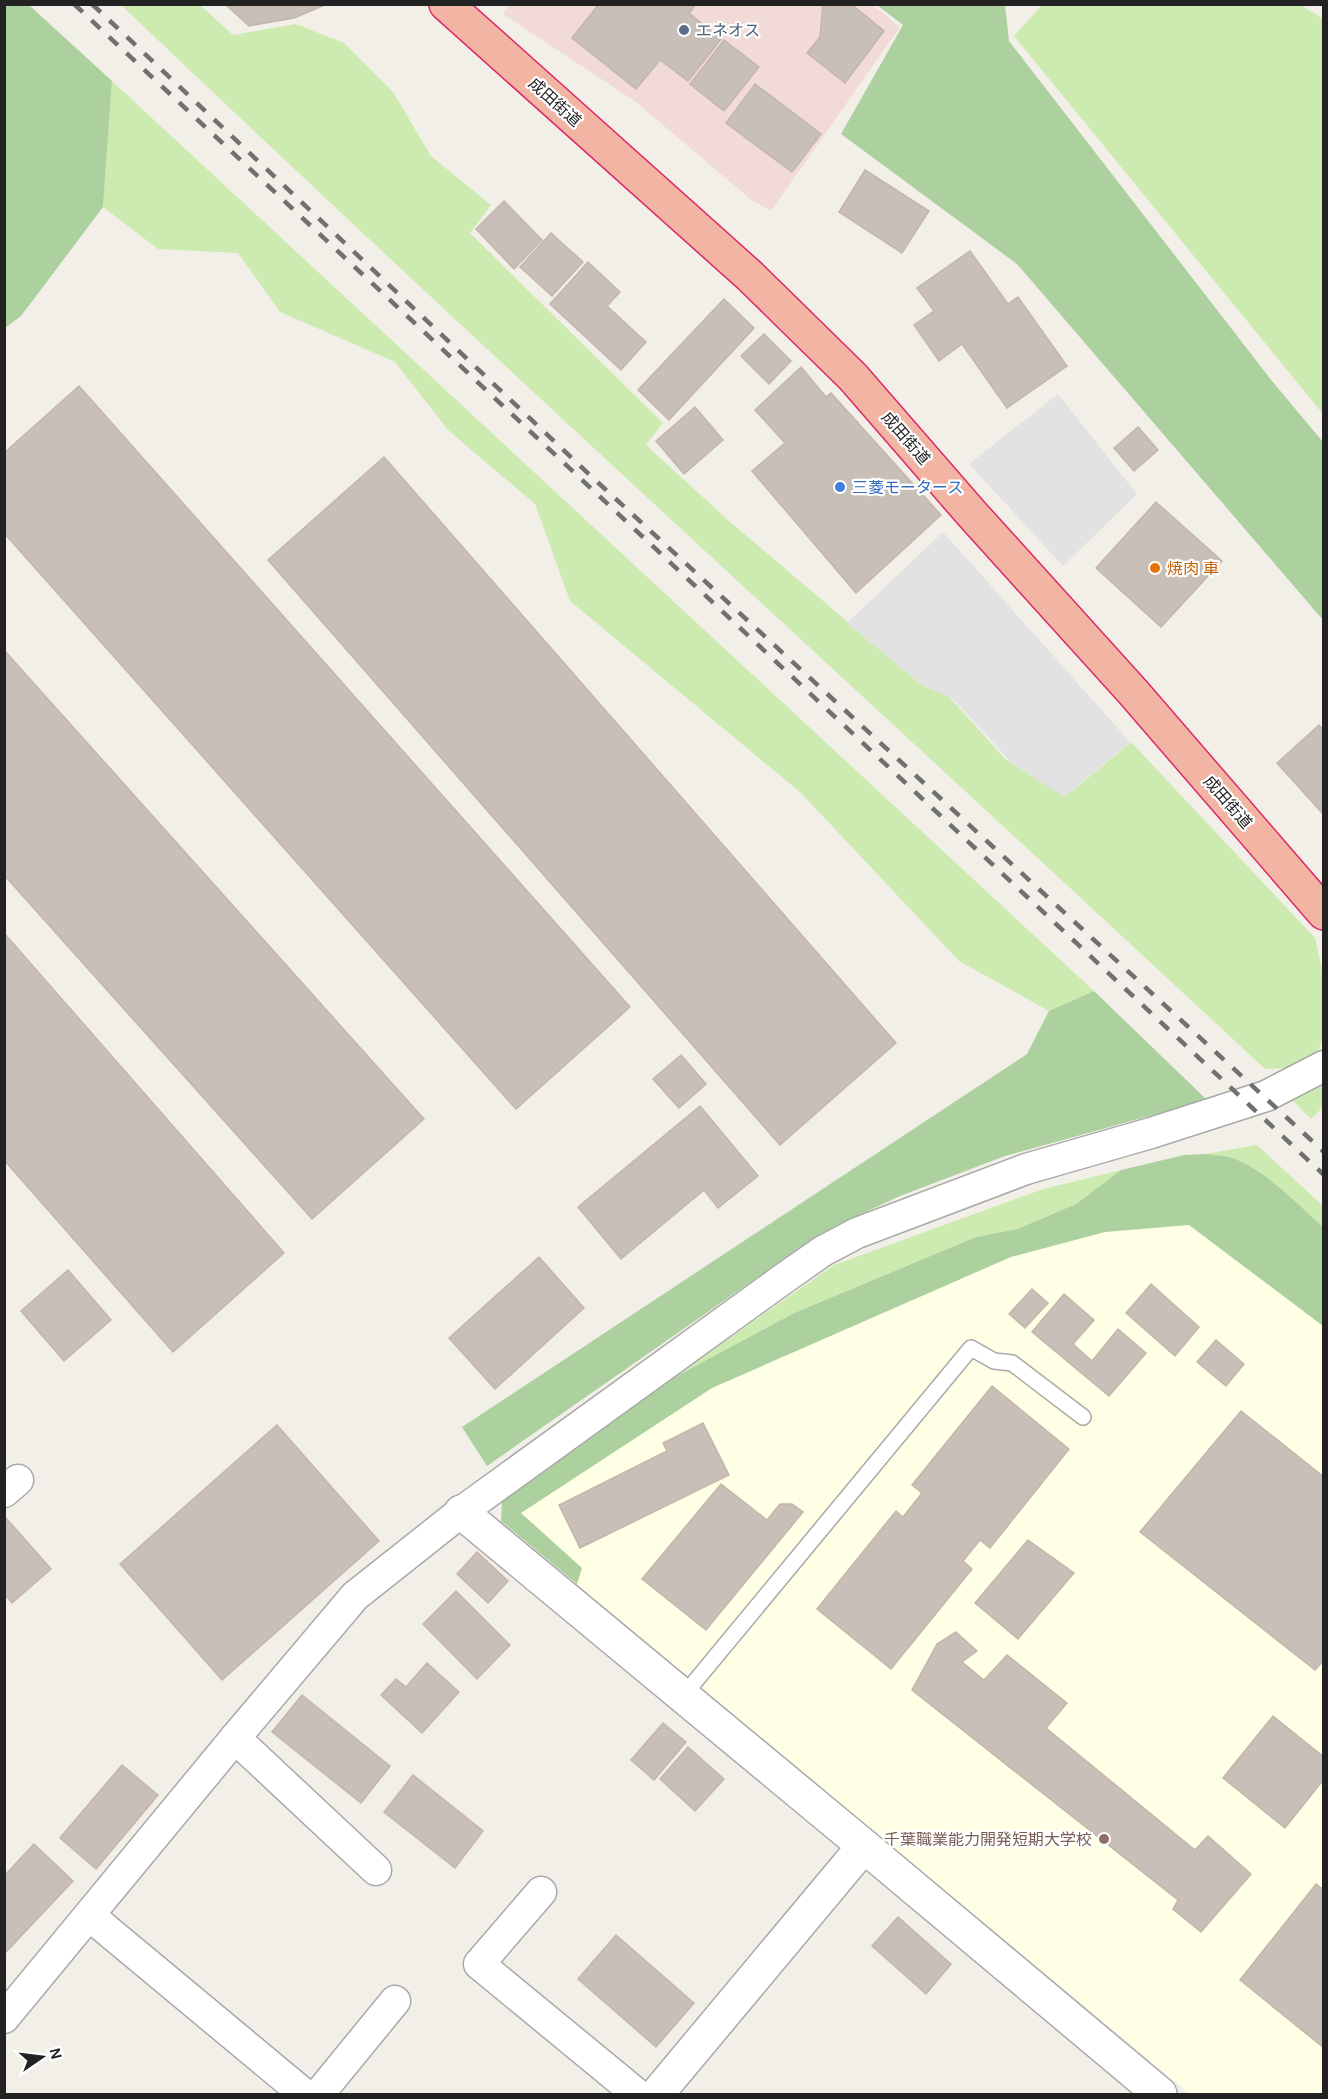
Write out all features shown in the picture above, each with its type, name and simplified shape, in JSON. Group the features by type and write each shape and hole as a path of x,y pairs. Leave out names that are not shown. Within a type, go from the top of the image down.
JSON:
{"highway":[{"name":"成田街道","path":"446,4 750,276 853,377 972,514 1133,692 1322,917"}],"street":[{"path":"4,2018 355,1596 461,1512 823,1251 857,1233 1026,1168 1266,1096 1323,1066"},
{"path":"461,1512 1160,2094"},
{"path":"235,1738 376,1870"},
{"path":"657,2094 864,1846"},
{"path":"541,1892 479,1964 637,2094"},
{"path":"90,1916 304,2094"},
{"path":"320,2094 395,2001"}],"lane":[{"path":"683,1696 971,1348 994,1361 1012,1364 1083,1417"}],"shaded area":[{"path":"510,4 871,4 900,27 771,211 750,199 636,102 503,14"},
{"path":"1058,394 1137,494 1063,566 969,464"},
{"path":"943,532 1130,742 1064,797 1013,764 952,698 923,686 847,623"},
{"name":"千葉職業能力開発短期大学校","path":"1205,1154 1323,1232 1323,2094 1190,2094 501,1521 502,1499 834,1265 1043,1189 1184,1155"}],"green space":[{"path":"5,4 29,5 112,81 103,207 21,316 5,328"},
{"path":"121,5 200,5 233,35 296,24 344,43 393,92 431,156 491,205 470,233 663,423 646,445 729,521 917,681 945,692 1005,759 1071,792 1131,742 1315,938 1324,979 1323,1037 1317,1054 1287,1068 1265,1069 548,406"},
{"path":"877,5 1005,5 1009,41 1272,381 1323,442 1323,620 1017,264 841,134 903,25"},
{"path":"1042,5 1301,5 1323,19 1323,414 1014,36"},
{"path":"112,81 1094,991 1049,1011 959,961 801,793 570,601 535,504 448,430 395,362 280,312 238,253 158,249 103,207"},
{"path":"1094,991 1207,1100 1005,1156 900,1196 833,1227 795,1251 487,1466 462,1427 1027,1054 1049,1011"},
{"path":"1323,1082 1323,1107 1311,1119 1292,1100"},
{"path":"1257,1145 1323,1206 1323,1227 1267,1177 1229,1157 1205,1154"},
{"path":"1205,1154 1229,1157 1267,1177 1323,1227 1323,1326 1189,1225 1105,1232 1011,1257 712,1388 521,1513 582,1568 577,1584 501,1521 502,1499 671,1379 794,1313 976,1237 1017,1229 1076,1204 1121,1170 1184,1155"},
{"path":"1121,1170 1076,1204 1017,1229 976,1237 794,1313 671,1379 834,1265 1043,1189"}],"building":[{"path":"225,4 327,4 294,18 249,26"},
{"path":"599,4 696,4 689,13 721,39 688,81 660,60 636,89 572,38"},
{"path":"823,4 851,4 884,31 845,83 807,53 820,37"},
{"path":"724,40 759,67 724,111 690,84"},
{"path":"755,84 821,134 792,172 726,123"},
{"path":"865,170 929,211 902,253 839,212"},
{"path":"504,201 542,240 514,269 476,229"},
{"path":"551,233 583,262 552,296 520,267"},
{"path":"970,251 1008,304 1018,297 1067,366 1007,408 962,344 939,361 914,325 934,311 917,288"},
{"path":"588,262 620,292 607,306 646,342 621,370 550,304"},
{"path":"724,299 754,328 669,420 638,390"},
{"path":"764,334 791,361 769,384 741,356"},
{"path":"801,367 826,397 831,393 941,515 856,593 752,471 785,443 755,410"},
{"path":"79,386 630,1007 516,1109 4,533 4,453"},
{"path":"695,407 723,440 684,474 656,441"},
{"path":"1138,427 1158,450 1134,471 1114,448"},
{"path":"384,457 896,1043 780,1145 268,560"},
{"path":"1156,502 1222,561 1161,627 1096,568"},
{"path":"4,650 424,1119 312,1219 4,875"},
{"path":"1319,725 1324,731 1324,815 1277,763"},
{"path":"4,933 284,1253 173,1352 4,1160"},
{"path":"681,1055 706,1084 679,1108 653,1079"},
{"path":"700,1106 758,1176 718,1208 704,1190 621,1259 578,1207"},
{"path":"539,1257 584,1308 495,1389 449,1338"},
{"path":"68,1270 111,1320 64,1361 21,1311"},
{"path":"1151,1284 1199,1327 1175,1356 1126,1313"},
{"path":"1032,1289 1048,1303 1025,1328 1009,1314"},
{"path":"1064,1294 1094,1320 1073,1344 1092,1361 1118,1329 1146,1353 1109,1396 1032,1332"},
{"path":"1216,1340 1244,1364 1226,1386 1197,1362"},
{"path":"992,1386 1069,1449 990,1548 980,1540 963,1561 972,1569 891,1669 817,1609 896,1511 903,1517 922,1493 912,1485"},
{"path":"1241,1411 1324,1477 1324,1660 1315,1670 1140,1532"},
{"path":"703,1423 729,1475 580,1548 559,1505 667,1451 663,1443"},
{"path":"277,1425 379,1541 222,1680 120,1564"},
{"path":"721,1484 767,1520 780,1504 792,1504 803,1512 706,1630 642,1579"},
{"path":"6,1518 51,1569 12,1603 4,1594 4,1520"},
{"path":"1028,1540 1074,1573 1018,1639 975,1603"},
{"path":"477,1552 508,1581 488,1603 457,1574"},
{"path":"456,1591 510,1645 477,1679 423,1624"},
{"path":"956,1632 977,1651 962,1662 984,1680 1007,1655 1067,1703 1046,1728 1195,1850 1208,1836 1251,1874 1201,1932 1173,1909 1178,1900 912,1690 937,1644"},
{"path":"427,1663 459,1692 422,1733 381,1695 396,1679 406,1687"},
{"path":"302,1695 390,1766 361,1803 272,1732"},
{"path":"1273,1716 1324,1757 1324,1779 1285,1828 1223,1778"},
{"path":"663,1723 686,1742 654,1780 631,1760"},
{"path":"688,1747 724,1779 695,1811 660,1779"},
{"path":"122,1765 158,1795 96,1869 60,1838"},
{"path":"413,1775 483,1831 455,1868 384,1812"},
{"path":"34,1844 73,1881 4,1954 4,1876"},
{"path":"1316,1884 1324,1890 1324,2048 1240,1980"},
{"path":"898,1917 951,1964 926,1994 872,1946"},
{"path":"616,1935 694,2003 656,2047 578,1979"}],"railway":[{"path":"74,4 1324,1175"},
{"path":"92,4 592,477 1324,1152"}],"place":[{"name":"エネオス","path":"684,30"},
{"name":"三菱モータース","path":"840,487"},
{"name":"焼肉 車","path":"1155,568"},
{"name":"千葉職業能力開発短期大学校","path":"1104,1839"}]}
